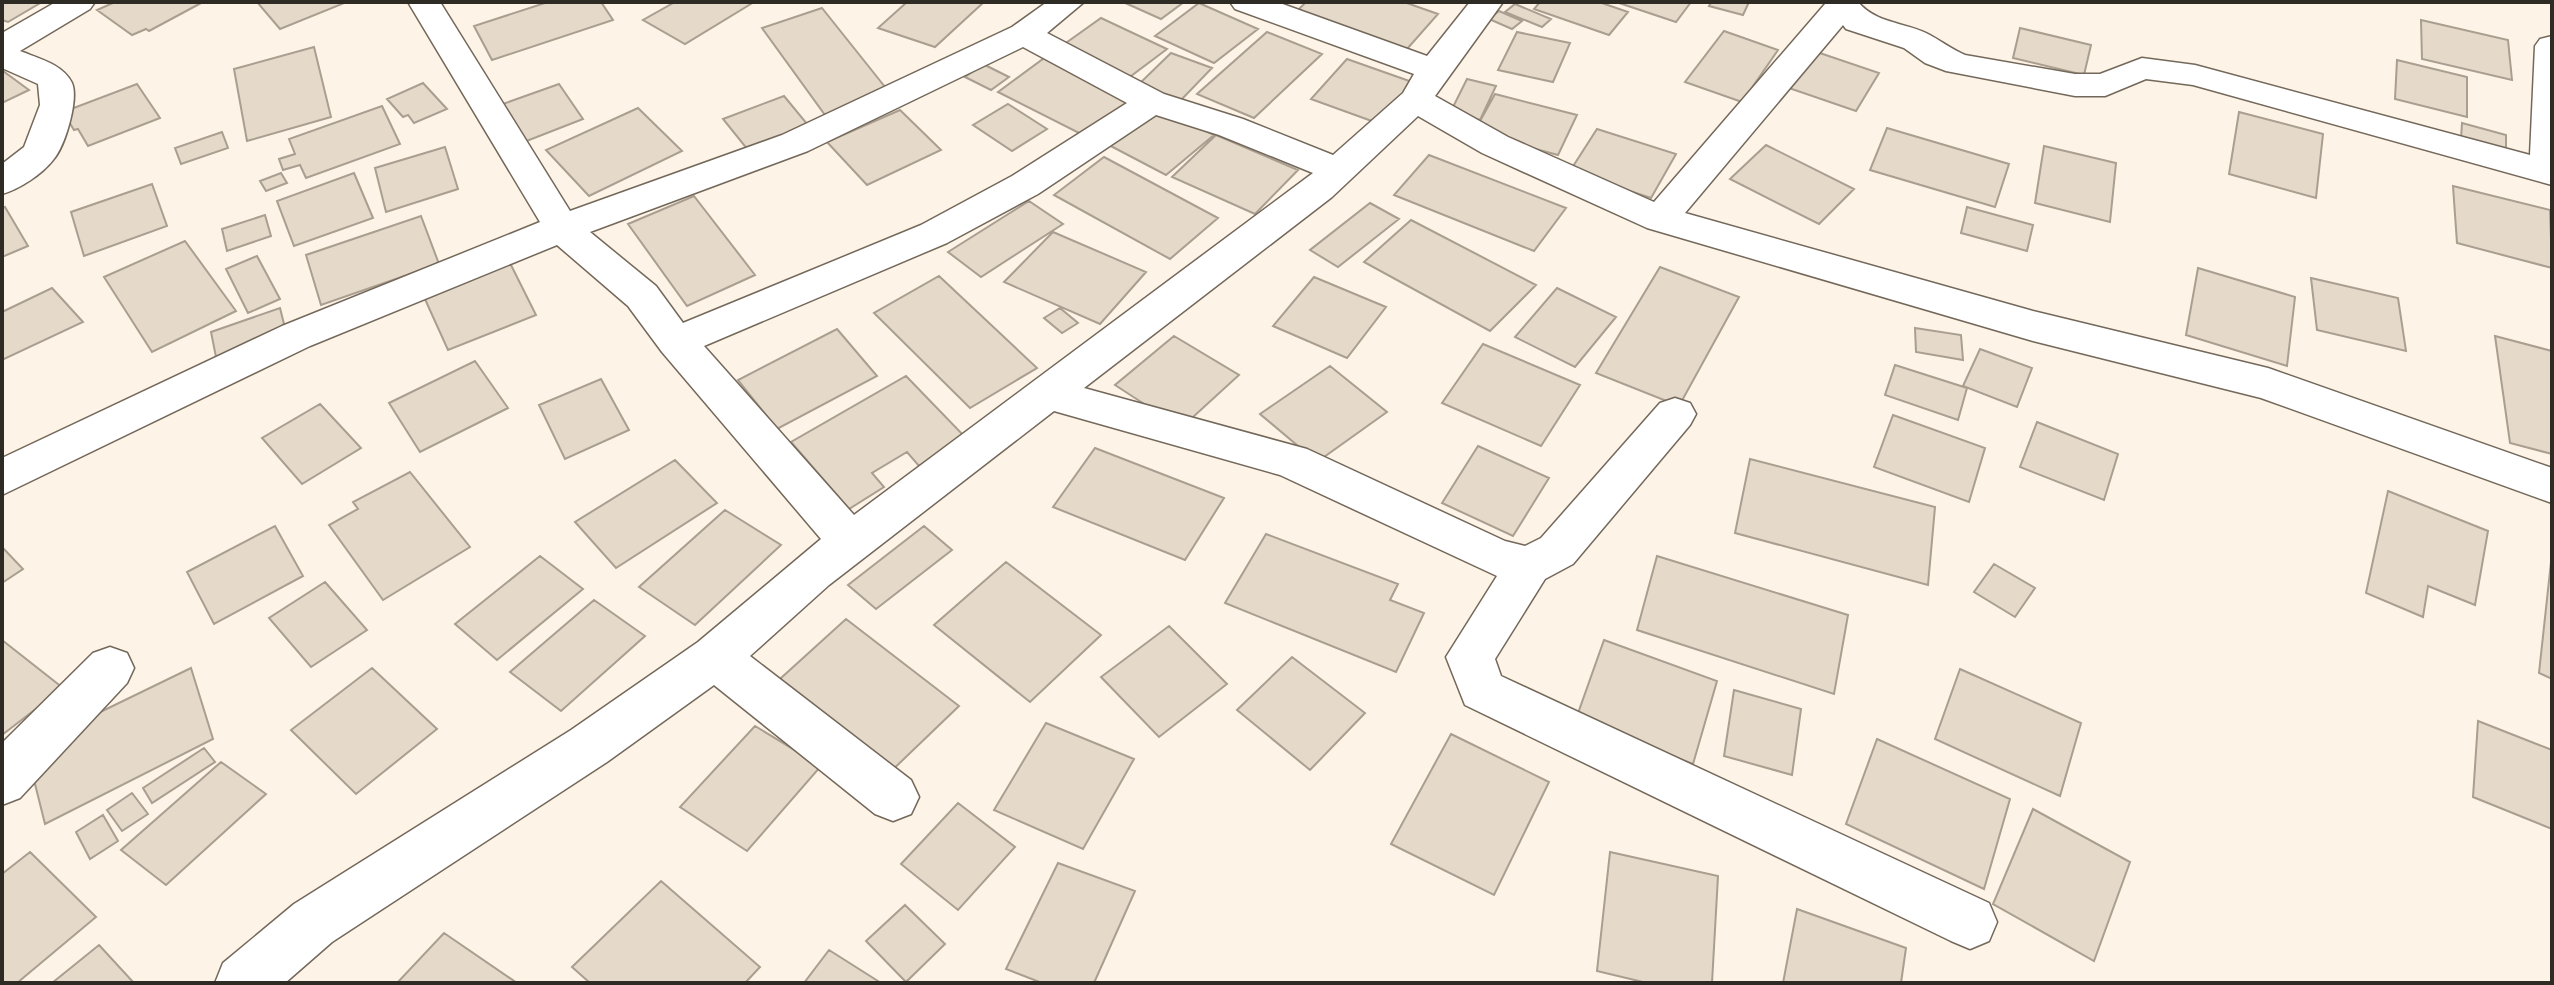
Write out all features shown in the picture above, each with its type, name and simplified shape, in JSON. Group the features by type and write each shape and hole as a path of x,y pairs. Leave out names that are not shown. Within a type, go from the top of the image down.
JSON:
{"street":[{"path":"2,47 79,2"},
{"path":"424,2 562,228 642,296 676,342 850,542"},
{"path":"2,478 296,336 562,228 795,143 1024,34 1068,2"},
{"path":"1246,2 1424,85 1495,145 1660,219 2033,326 2268,384 2552,486"},
{"path":"243,983 313,923 589,746 715,657 850,542 1207,273 1338,170 1424,85 1487,2"},
{"path":"1660,219 1841,3 1858,22 1916,41 1937,56 1958,64 2075,85 2105,85 2142,68 2183,72 2550,171 2552,46"},
{"path":"1024,34 1152,102 1231,127 1338,170"},
{"path":"2,55 50,77 56,85 57,105 40,153 2,182"},
{"path":"676,342 934,234 1025,185 1152,102"},
{"path":"1046,393 1292,461 1495,557 1529,566"},
{"path":"1675,414 1557,551 1529,566 1470,657 1482,690 1970,922"},
{"path":"715,657 893,797"},
{"path":"2,781 110,668"}],"building":[{"path":"2,2 42,2 8,22 2,20"},
{"path":"115,2 203,2 149,31 146,29 132,35 97,10"},
{"path":"257,2 340,2 342,4 280,29"},
{"path":"548,2 601,2 613,20 492,60 474,26"},
{"path":"675,2 754,2 685,44 643,20"},
{"path":"907,2 984,2 935,47 878,28"},
{"path":"1123,2 1184,2 1161,19"},
{"path":"1306,2 1404,2 1438,14 1407,49 1297,11"},
{"path":"1540,2 1599,2 1628,12 1609,35 1534,9"},
{"path":"1616,2 1691,2 1676,22"},
{"path":"1711,2 1749,2 1743,15 1709,6"},
{"path":"1199,3 1258,29 1214,63 1155,36"},
{"path":"1515,4 1551,19 1542,27 1505,12"},
{"path":"822,8 889,92 825,115 762,28"},
{"path":"1499,11 1522,21 1512,29 1489,19"},
{"path":"1101,18 1167,49 1123,82 1056,50"},
{"path":"2421,20 2508,40 2512,80 2422,59"},
{"path":"2020,28 2091,45 2084,75 2013,58"},
{"path":"1724,31 1778,50 1742,102 1685,82"},
{"path":"1267,32 1322,54 1254,118 1197,94"},
{"path":"1517,32 1570,43 1553,82 1498,70"},
{"path":"314,47 331,117 247,141 234,69"},
{"path":"1808,49 1879,73 1856,111 1783,86"},
{"path":"1171,53 1212,68 1181,100 1138,85"},
{"path":"1047,56 1136,99 1087,137 998,92"},
{"path":"1347,59 1415,83 1380,124 1311,99"},
{"path":"2397,60 2467,77 2467,117 2395,99"},
{"path":"983,64 1009,77 991,90 965,77"},
{"path":"3,71 29,90 2,103"},
{"path":"1467,79 1496,86 1480,120 1450,113"},
{"path":"423,83 447,109 414,123 408,115 403,117 387,99"},
{"path":"137,84 160,118 88,146 63,112"},
{"path":"559,84 583,119 524,142 500,105"},
{"path":"1495,94 1577,115 1558,155 1474,132"},
{"path":"784,96 808,125 748,150 723,119"},
{"path":"1008,104 1047,129 1012,151 973,125"},
{"path":"382,106 400,144 306,178 300,165 283,170 279,159 295,154 289,139"},
{"path":"1157,107 1214,135 1166,175 1107,144"},
{"path":"638,108 682,151 589,196 546,150"},
{"path":"900,110 941,150 867,185 827,142"},
{"path":"2239,112 2323,134 2316,198 2229,174"},
{"path":"2462,123 2506,135 2506,151 2461,139"},
{"path":"1887,128 2009,164 1995,207 1870,170"},
{"path":"1597,129 1676,154 1651,198 1570,171"},
{"path":"222,132 228,148 181,164 175,148"},
{"path":"1216,135 1298,170 1255,214 1172,177"},
{"path":"1766,145 1854,189 1819,224 1730,179"},
{"path":"2044,146 2116,163 2110,222 2035,203"},
{"path":"445,147 458,189 386,212 375,168"},
{"path":"1429,155 1566,208 1534,251 1394,195"},
{"path":"1104,157 1218,218 1170,259 1054,195"},
{"path":"281,173 287,183 266,191 260,181"},
{"path":"354,173 373,218 294,246 277,201"},
{"path":"152,184 167,226 84,256 71,212"},
{"path":"2453,186 2550,210 2552,268 2457,243"},
{"path":"694,196 755,275 687,306 628,224"},
{"path":"1029,201 1063,224 981,277 948,252"},
{"path":"1370,203 1399,219 1338,267 1310,250"},
{"path":"5,207 28,246 2,257 2,208"},
{"path":"1967,207 2033,225 2027,251 1961,233"},
{"path":"265,215 271,236 227,251 222,229"},
{"path":"421,216 439,264 321,305 306,255"},
{"path":"1411,220 1536,285 1490,331 1364,262"},
{"path":"1053,232 1146,272 1100,324 1004,282"},
{"path":"185,241 236,311 152,352 104,277"},
{"path":"257,256 280,299 248,313 226,269"},
{"path":"510,263 536,315 448,350 424,297"},
{"path":"1660,267 1739,297 1679,406 1596,373"},
{"path":"2198,268 2295,297 2287,366 2186,335"},
{"path":"939,276 1037,368 970,408 874,313"},
{"path":"1314,277 1386,307 1347,358 1273,326"},
{"path":"2311,278 2398,298 2406,351 2317,330"},
{"path":"52,288 83,322 2,360 2,312"},
{"path":"1557,288 1616,317 1575,367 1515,337"},
{"path":"280,308 286,332 216,357 211,332"},
{"path":"1060,308 1078,323 1062,333 1044,318"},
{"path":"1915,328 1961,335 1963,360 1916,352"},
{"path":"837,329 877,376 777,429 738,380"},
{"path":"1174,336 1239,375 1181,428 1115,385"},
{"path":"2495,336 2552,351 2552,454 2510,443"},
{"path":"1483,344 1580,385 1541,446 1442,403"},
{"path":"1980,349 2032,368 2017,407 1963,386"},
{"path":"475,361 508,408 420,452 389,403"},
{"path":"1895,365 1967,388 1958,420 1885,395"},
{"path":"1330,366 1387,412 1317,462 1260,414"},
{"path":"906,376 966,438 919,466 907,452 872,473 884,487 849,509 791,442"},
{"path":"601,379 629,430 565,459 539,405"},
{"path":"320,404 361,448 302,484 262,438"},
{"path":"1893,415 1985,448 1969,502 1874,467"},
{"path":"2037,422 2118,454 2104,500 2020,467"},
{"path":"1478,446 1549,478 1513,536 1442,503"},
{"path":"1095,448 1224,498 1185,560 1053,507"},
{"path":"1750,459 1935,507 1928,585 1735,533"},
{"path":"675,460 717,503 616,568 575,522"},
{"path":"410,472 470,547 383,600 329,525 358,509 353,502"},
{"path":"2388,491 2488,531 2475,605 2428,586 2423,617 2366,593"},
{"path":"725,510 781,545 695,625 639,587"},
{"path":"275,526 303,576 214,624 187,572"},
{"path":"924,526 952,550 876,609 848,585"},
{"path":"1266,534 1398,584 1390,600 1424,613 1396,672 1225,603"},
{"path":"2,547 23,569 2,583"},
{"path":"540,556 583,589 497,660 455,624"},
{"path":"1657,556 1848,615 1834,694 1637,630"},
{"path":"1006,562 1101,635 1030,702 934,625"},
{"path":"2552,562 2552,679 2539,673"},
{"path":"1994,564 2035,588 2015,617 1974,592"},
{"path":"325,582 367,630 311,667 269,618"},
{"path":"594,600 645,636 561,711 510,672"},
{"path":"846,619 959,706 883,779 770,688"},
{"path":"1169,626 1227,684 1159,737 1101,677"},
{"path":"2,640 63,688 2,735"},
{"path":"1604,640 1717,681 1693,764 1576,719"},
{"path":"1292,657 1365,713 1310,770 1237,710"},
{"path":"191,668 213,739 45,824 26,748"},
{"path":"372,668 437,729 356,794 291,730"},
{"path":"1960,669 2081,723 2060,796 1935,739"},
{"path":"1734,690 1801,709 1792,775 1724,756"},
{"path":"2478,721 2552,750 2552,829 2473,797"},
{"path":"1046,723 1134,759 1083,849 994,810"},
{"path":"755,726 821,766 747,851 680,807"},
{"path":"1451,734 1549,782 1494,895 1391,844"},
{"path":"1877,739 2010,799 1984,889 1846,824"},
{"path":"204,748 215,762 152,803 143,788"},
{"path":"221,762 266,794 166,885 121,850"},
{"path":"132,793 148,814 122,831 107,810"},
{"path":"958,803 1015,847 958,910 901,864"},
{"path":"2033,809 2130,862 2094,961 1993,904"},
{"path":"103,815 118,841 90,859 76,832"},
{"path":"30,852 96,917 17,983 2,983 2,874"},
{"path":"1610,852 1718,876 1712,983 1647,983 1597,971"},
{"path":"1058,863 1135,891 1094,983 1042,983 1006,969"},
{"path":"661,881 760,967 745,983 590,983 572,967"},
{"path":"905,905 945,944 906,982 866,941"},
{"path":"1797,909 1906,948 1901,983 1783,983"},
{"path":"444,933 517,983 397,983"},
{"path":"99,945 134,983 52,983"},
{"path":"829,950 881,983 804,983"}]}
